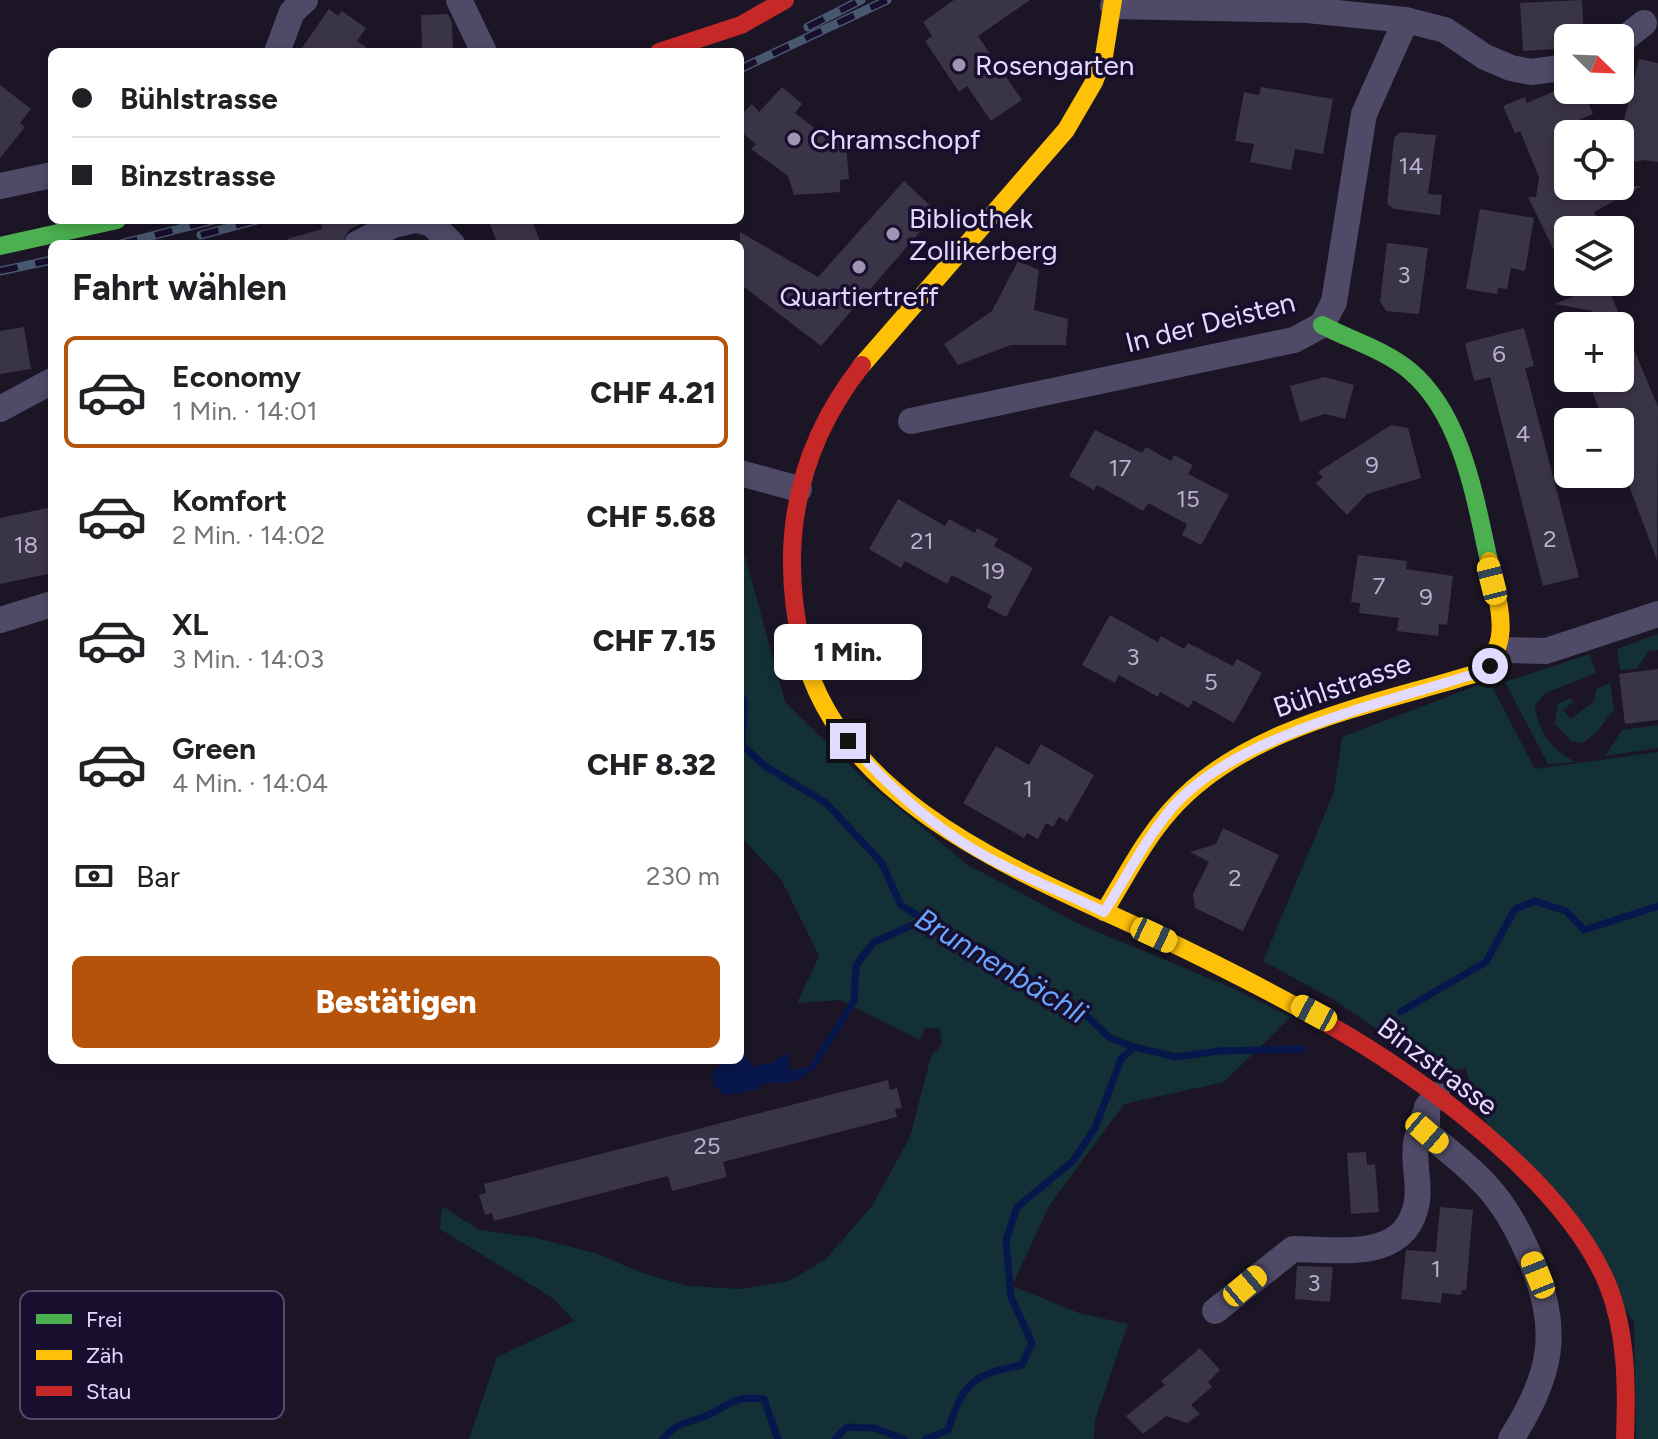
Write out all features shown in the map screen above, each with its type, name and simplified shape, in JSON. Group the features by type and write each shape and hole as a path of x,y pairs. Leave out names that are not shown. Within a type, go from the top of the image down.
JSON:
{"main road":[{"path":"671,48 741,25 785,0"},
{"name":"Binzstrasse","path":"1113,3 1098,76 1074,121 1031,175 851,375 815,444 799,489 792,525 791,585 810,674 829,720 885,782 926,817 985,856 1314,1013 1541,1188 1590,1251 1610,1294 1625,1353 1625,1439"},
{"path":"0,246 99,224"},
{"name":"In der Deisten","path":"1322,325 1410,370 1444,413 1459,450 1499,608 1504,632 1501,650"},
{"name":"Bühlstrasse","path":"1104,912 1171,808 1204,779 1244,754 1300,731 1474,674 1490,666 1501,650"}],"street":[{"path":"278,48 292,12 305,0"},
{"path":"459,0 482,48"},
{"path":"1113,3 1307,5 1406,20 1445,30 1485,57 1511,68 1531,72 1554,69"},
{"path":"1634,31 1652,17"},
{"path":"1322,325 1334,302 1364,114 1406,20"},
{"path":"0,186 48,176"},
{"path":"365,240 398,224"},
{"path":"432,224 448,240"},
{"name":"In der Deisten","path":"911,421 1294,340 1322,325"},
{"path":"0,409 48,383"},
{"path":"744,474 799,489"},
{"path":"0,620 48,605"},
{"path":"1501,650 1546,651 1658,614"},
{"path":"1215,1311 1293,1249 1361,1251 1390,1244 1402,1234 1418,1200 1416,1144 1432,1101"},
{"path":"1432,1101 1427,1133 1484,1183 1517,1225 1546,1295 1552,1334 1547,1366 1511,1439"}],"green space":[{"path":"744,553 785,702 869,784 968,865 1079,924 1230,987 1291,1017 1224,1082 1124,1104 1049,1206 1012,1286 1079,1313 1128,1324 1095,1420 1094,1439 469,1439 497,1357 574,1321 554,1299 440,1229 442,1206 479,1230 536,1238 595,1253 642,1273 688,1286 741,1289 789,1281 826,1259 872,1206 910,1137 931,1056 942,1044 940,1029 925,1028 920,1040 840,1000 797,1003 819,956 782,881 744,840"},
{"path":"1658,634 1658,650 1649,651 1636,669 1620,670 1617,649"},
{"path":"1590,654 1596,673 1546,693 1535,705 1543,732 1559,752 1575,762 1548,764 1505,682"},
{"path":"1489,681 1535,769 1658,752 1658,1439 1636,1439 1634,1322 1476,1108 1466,1068 1441,1073 1336,1001 1263,961 1334,792 1342,737"},
{"path":"1610,683 1614,709 1597,732 1583,743 1572,742 1555,724 1558,704 1569,698 1574,701 1563,710 1571,719 1594,701 1596,689"},
{"path":"1658,725 1658,748 1605,756 1622,730"}],"shaded area":[{"path":"744,1053 752,1067 774,1062 784,1054 788,1054 789,1067 793,1070 813,1066 798,1080 763,1084 759,1089 726,1095 713,1085 713,1072 721,1064 744,1064"}],"building":[{"path":"954,0 1030,0 978,36 1022,100 991,121 967,86 959,92 925,41 932,36 923,22"},
{"path":"1582,0 1583,24 1554,24 1554,49 1523,51 1520,3"},
{"path":"329,9 338,16 342,11 366,28 357,41 367,48 302,48"},
{"path":"448,14 452,23 453,48 422,48 421,15"},
{"path":"1639,59 1658,63 1658,162 1634,162 1634,120 1624,120 1628,104 1634,104 1634,80"},
{"path":"0,85 31,109 20,123 25,127 0,158"},
{"name":"Chramschopf","path":"782,87 802,104 795,113 822,134 827,129 846,147 849,179 840,180 840,192 794,195 788,176 751,149 756,144 744,134 744,112 752,104 759,112"},
{"path":"1261,87 1333,99 1323,154 1295,149 1291,170 1250,162 1254,144 1235,141 1244,92 1259,95"},
{"path":"1554,91 1554,104 1589,104 1593,114 1579,120 1554,120 1554,200 1616,200 1594,212 1596,216 1554,216 1554,250 1528,197 1536,197 1539,177 1520,131 1515,133 1503,106 1525,97 1527,103"},
{"path":"1400,132 1436,135 1428,194 1442,195 1440,215 1394,209 1387,204 1394,138"},
{"name":"Quartiertreff","path":"904,181 937,212 821,346 744,287 744,240 740,240 740,232 818,277"},
{"path":"1480,209 1534,218 1525,271 1511,268 1507,289 1498,288 1497,294 1466,289"},
{"path":"321,224 360,224 349,230 343,240 287,240 322,229"},
{"path":"490,224 534,224 540,240 496,240"},
{"path":"1387,243 1428,248 1419,314 1386,311 1380,301"},
{"path":"1018,261 1039,270 1034,310 1068,319 1066,345 1011,345 958,365 944,344 992,311"},
{"path":"1574,296 1611,296 1618,312 1589,312 1593,311 1555,304"},
{"path":"24,327 31,369 0,374 0,331"},
{"path":"1524,328 1534,366 1525,368 1579,577 1543,586 1490,377 1474,381 1465,343"},
{"path":"1634,350 1658,407 1657,560 1630,488 1634,488 1634,408 1599,408 1592,392 1634,392"},
{"path":"1325,377 1354,385 1345,419 1325,414 1300,422 1290,386"},
{"path":"1391,425 1408,428 1421,478 1367,494 1347,515 1316,483 1323,477 1318,472"},
{"path":"1095,430 1142,453 1146,447 1171,461 1174,455 1193,465 1188,474 1229,495 1201,545 1182,535 1187,524 1148,503 1143,511 1097,485 1094,490 1069,476"},
{"path":"898,499 945,526 949,519 975,533 977,528 998,539 994,546 1033,568 1006,617 987,607 992,596 952,575 947,584 905,561 901,568 869,549"},
{"path":"48,508 48,574 0,584 0,518"},
{"path":"1358,555 1407,561 1406,569 1453,576 1447,625 1439,624 1438,636 1397,631 1399,618 1359,613 1360,603 1351,602"},
{"path":"1110,615 1158,642 1161,636 1184,649 1188,643 1233,666 1237,659 1262,673 1234,723 1193,700 1189,708 1160,692 1158,697 1119,675 1115,683 1082,665"},
{"path":"1658,669 1658,720 1625,724 1619,674"},
{"path":"1041,744 1094,775 1067,822 1059,817 1053,827 1046,823 1038,839 1027,833 1024,838 963,803 996,746 1029,765"},
{"path":"1223,828 1279,855 1243,931 1195,908 1193,894 1209,862 1190,852 1216,844"},
{"path":"888,1080 890,1090 897,1088 902,1108 895,1109 897,1117 723,1162 727,1177 672,1191 668,1176 494,1221 492,1213 485,1215 479,1195 486,1193 484,1184"},
{"path":"1366,1152 1367,1165 1375,1164 1379,1212 1351,1214 1347,1153"},
{"path":"1440,1207 1473,1210 1466,1290 1462,1290 1461,1295 1442,1293 1441,1303 1401,1299 1406,1250 1436,1252"},
{"path":"1297,1266 1333,1267 1330,1302 1295,1299"},
{"path":"1200,1348 1220,1370 1208,1382 1212,1387 1191,1405 1200,1414 1187,1423 1166,1416 1143,1434 1126,1416 1165,1385 1161,1381"}],"waterway":[{"name":"Brunnenbächli","path":"744,747 765,766 826,803 881,862 901,905 947,934 987,951 1084,1013 1110,1038 1134,1047"},
{"path":"1400,1012 1486,962 1515,909 1535,901 1566,911 1584,930 1658,906"},
{"path":"813,1066 854,1001 856,965 874,942 924,920"},
{"path":"926,1439 948,1430 959,1401 972,1383 992,1372 1022,1365 1032,1343 1011,1297 1006,1240 1017,1207 1073,1161 1095,1128 1121,1059 1134,1047 1176,1057 1219,1051 1303,1049"},
{"path":"663,1439 683,1424 733,1402 754,1398 764,1399 778,1439"},
{"path":"835,1439 847,1427 874,1428 904,1439"}],"railway":[{"path":"808,27 861,0"},
{"path":"744,67 887,0"},
{"path":"136,240 198,224"},
{"path":"201,235 242,224"},
{"path":"0,271 48,261"}],"traffic: fast":[{"path":"0,246 99,224"},
{"path":"1322,325 1390,357 1428,389 1442,410 1464,459 1489,561"}],"traffic: slow":[{"path":"862,365 1066,130 1094,82 1104,56 1113,0"},
{"path":"1104,912 1143,846 1171,810 1201,782 1235,758 1312,722 1474,674 1487,663 1496,651 1501,623 1489,561"},
{"path":"802,647 822,701 853,749 894,790 941,826 1047,885 1194,953 1319,1019"}],"traffic: jam":[{"path":"671,48 741,25 785,0"},
{"path":"802,647 792,571 798,498 821,430 862,365"},
{"path":"1319,1019 1399,1068 1483,1132 1557,1205 1586,1244 1607,1283 1619,1321 1625,1380 1625,1439"}],"place":[{"name":"Rosengarten","path":"959,65"},
{"name":"Chramschopf","path":"794,139"},
{"name":"Bibliothek Zollikerberg","path":"893,234"},
{"name":"Quartiertreff","path":"859,267"}],"route":[{"path":"848,741 885,782 945,830 985,856 1104,912 1171,808 1204,779 1244,754 1300,731 1490,666"}]}
